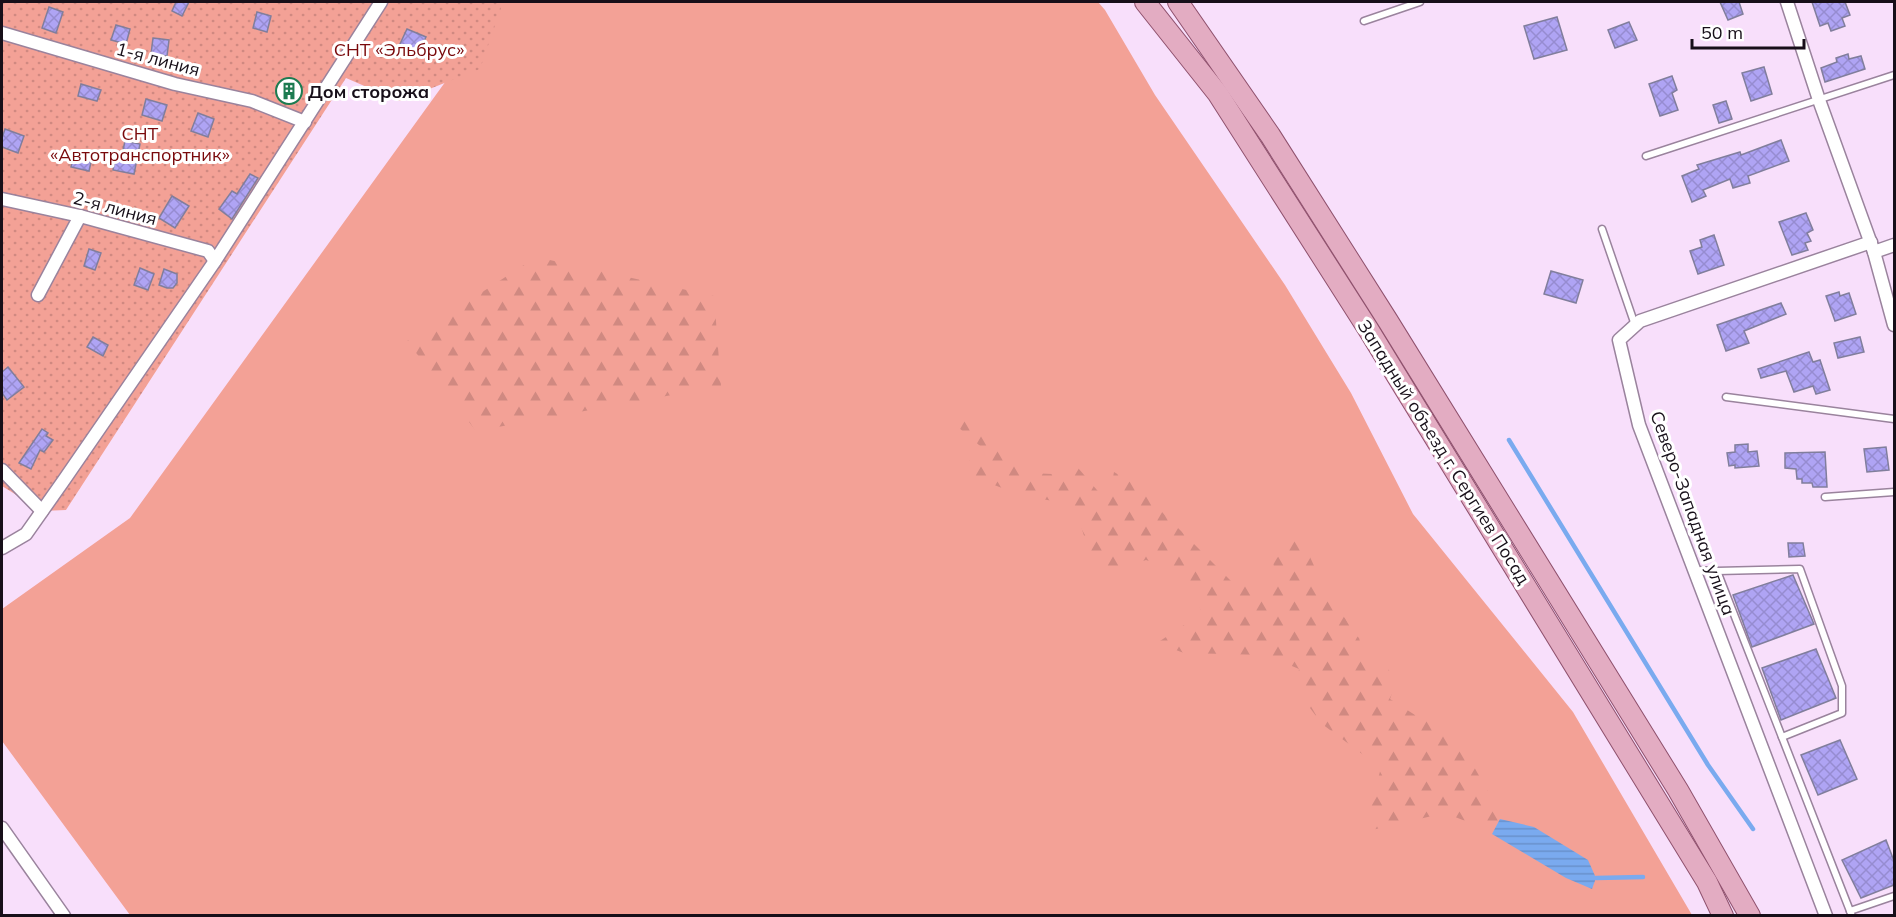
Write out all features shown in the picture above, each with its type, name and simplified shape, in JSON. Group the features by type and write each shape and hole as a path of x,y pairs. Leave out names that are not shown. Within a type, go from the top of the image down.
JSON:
{"main road":[{"name":"Западный объезд г. Сергиев Посад","path":"1145,2 1218,94 1362,319 1701,872 1724,915"},
{"name":"Западный объезд г. Сергиев Посад","path":"1178,2 1270,135 1382,311 1678,789 1750,915"}],"street":[{"path":"2,548 26,534 42,511 215,261 381,2"},
{"path":"1787,2 1819,100 1873,247 1894,325"},
{"name":"1-я линия","path":"2,33 175,84 252,101 305,122"},
{"name":"2-я линия","path":"2,199 80,216 208,251 215,261"},
{"path":"38,295 80,216"},
{"path":"1635,325 1640,321 1873,247 1894,245"},
{"name":"Северо-Западная улица","path":"1635,325 1619,340 1639,425 1826,915"},
{"path":"2,470 42,511"},
{"path":"2,828 64,915"}],"lane":[{"path":"1364,21 1420,2"},
{"path":"1646,156 1894,75"},
{"path":"1602,229 1635,325"},
{"path":"1726,397 1894,419"},
{"path":"1825,497 1894,492"},
{"path":"1694,570 1800,569 1842,686 1842,713 1782,737"},
{"path":"1717,571 1851,913 1894,896"}],"green space":[{"name":"СНТ «Автотранспортник»","path":"2,2 503,2 480,69 399,101 346,78 66,510 42,511 2,486"},
{"path":"481,2 1098,2 1155,95 1285,285 1351,393 1413,514 1573,712 1692,915 130,915 2,741 2,609 130,518 464,56"},
{"path":"536,257 714,296 721,386 476,431 407,341"},
{"path":"964,418 991,436 1015,466 1030,473 1052,474 1064,462 1073,462 1108,503 1114,472 1134,484 1231,581 1256,587 1271,586 1278,579 1272,560 1280,556 1279,542 1295,534 1310,557 1331,603 1359,638 1367,664 1380,679 1388,668 1395,684 1390,699 1415,715 1452,728 1516,841 1445,813 1363,832 1381,768 1322,724 1295,688 1299,669 1266,655 1184,653 1157,643 1202,613 1193,591 1168,568 1146,560 1110,573 1091,558 1074,504 1044,500 1015,492 959,469 978,454 986,451 952,422"}],"water":[{"path":"1500,819 1534,827 1588,860 1596,878 1592,889 1566,878 1492,834"}],"building":[{"path":"176,2 189,2 182,16 172,11"},
{"path":"1720,2 1739,2 1743,14 1728,20"},
{"path":"1812,2 1845,2 1850,15 1842,18 1845,26 1831,31 1828,23 1820,26"},
{"path":"49,7 63,12 56,33 42,28"},
{"path":"257,12 271,16 267,32 253,28"},
{"path":"1557,17 1567,50 1534,59 1524,26"},
{"path":"1629,22 1637,40 1615,48 1608,30"},
{"path":"116,25 130,29 126,44 111,40"},
{"path":"407,29 426,37 418,54 399,46"},
{"path":"153,38 169,40 167,56 151,54"},
{"path":"1848,54 1849,59 1861,56 1865,69 1825,82 1821,68 1837,62 1836,58"},
{"path":"1764,67 1772,94 1751,101 1742,73"},
{"path":"1672,76 1677,90 1672,93 1678,110 1660,116 1649,84"},
{"path":"81,84 101,90 97,101 78,96"},
{"path":"146,99 167,105 162,121 142,115"},
{"path":"1726,101 1732,119 1719,123 1713,105"},
{"path":"198,113 214,119 208,137 191,131"},
{"path":"5,129 24,136 18,153 2,147"},
{"path":"1781,140 1789,161 1748,176 1750,183 1733,188 1730,179 1703,190 1706,196 1692,202 1682,176 1699,169 1697,165 1740,152 1741,155"},
{"path":"125,141 140,144 134,174 113,170 116,154 122,155"},
{"path":"74,154 92,158 89,171 71,167"},
{"path":"250,174 258,178 232,219 219,209 232,191 237,194"},
{"path":"172,196 189,206 175,228 159,218"},
{"path":"1806,213 1813,230 1807,233 1811,241 1805,243 1808,250 1792,255 1779,222"},
{"path":"1714,235 1724,265 1698,274 1690,251 1702,247 1700,240"},
{"path":"89,249 101,253 95,270 84,266"},
{"path":"140,268 154,274 148,290 134,285"},
{"path":"164,269 177,274 177,283 173,288 159,285"},
{"path":"1551,271 1583,280 1576,303 1544,294"},
{"path":"1839,292 1840,296 1849,293 1856,314 1835,321 1826,296"},
{"path":"1781,303 1786,314 1744,331 1749,343 1726,351 1717,325"},
{"path":"93,337 108,345 103,356 87,347"},
{"path":"1860,337 1864,352 1838,358 1834,343"},
{"path":"1809,352 1813,362 1820,360 1830,390 1816,394 1813,386 1794,392 1786,371 1761,378 1758,369"},
{"path":"8,367 24,387 7,400 2,393 2,372"},
{"path":"42,429 48,433 46,436 53,440 44,452 40,450 31,469 19,463"},
{"path":"1748,444 1748,452 1757,451 1759,466 1735,468 1735,465 1729,466 1727,453 1735,452 1735,445"},
{"path":"1886,447 1889,470 1867,472 1864,449"},
{"path":"1825,452 1827,487 1813,487 1812,483 1802,483 1802,479 1797,479 1796,469 1785,468 1785,453"},
{"path":"1788,543 1803,543 1805,556 1789,557"},
{"path":"1793,575 1814,624 1752,647 1733,595"},
{"path":"1816,649 1836,698 1781,720 1762,668"},
{"path":"1840,740 1857,779 1818,795 1801,755"},
{"path":"1886,840 1894,861 1894,885 1861,898 1842,860"}],"waterway":[{"path":"1509,440 1708,765 1753,829"},
{"path":"1596,878 1643,877"}],"place":[{"name":"Дом сторожа","path":"289,91"}],"park label":[{"name":"СНТ «Эльбрус»","path":"399,49"}]}
